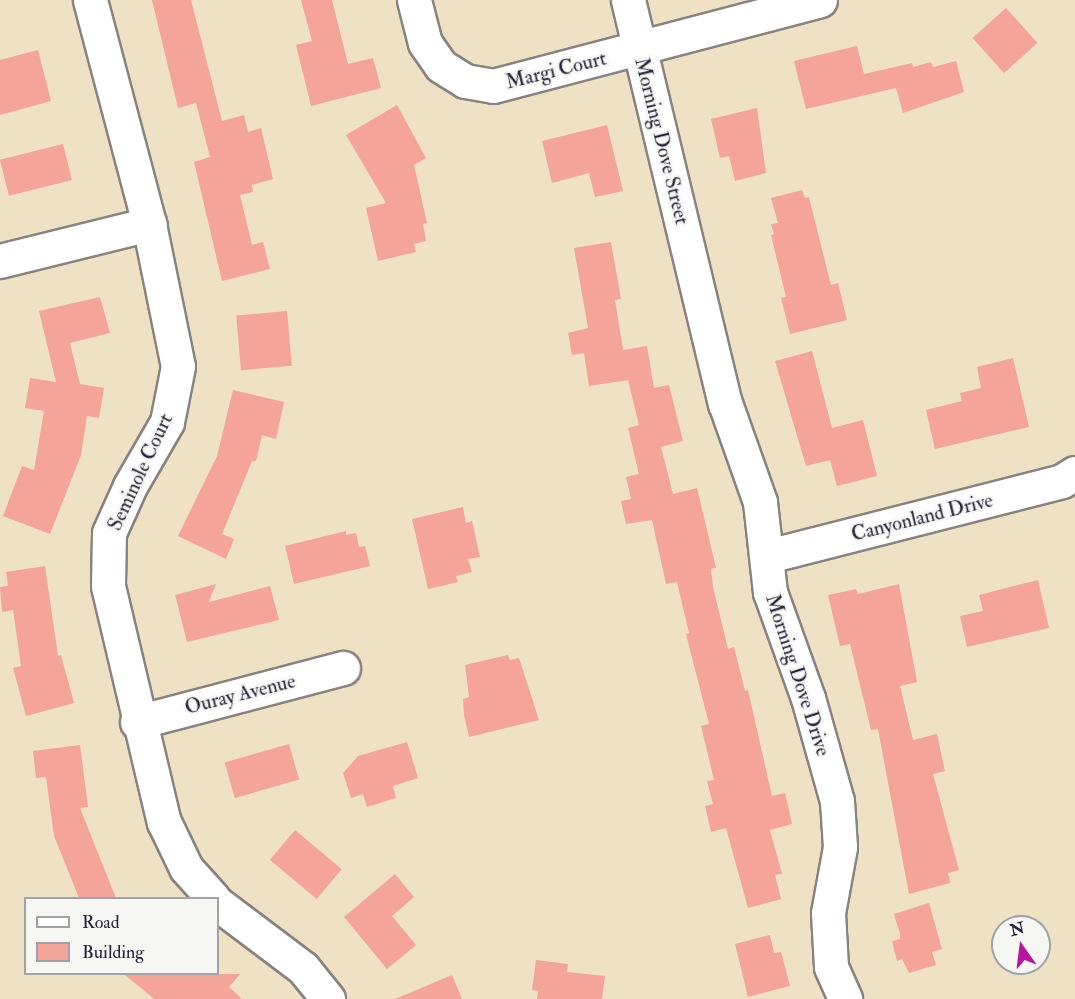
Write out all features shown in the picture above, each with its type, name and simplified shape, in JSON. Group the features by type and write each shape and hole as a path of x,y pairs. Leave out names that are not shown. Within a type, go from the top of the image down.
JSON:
{"street":[{"name":"Seminole Court","path":"90,0 149,224 178,366 167,422 130,486 109,533 108,586 137,722 164,822 186,868 212,897"},
{"name":"Margi Court","path":"414,0 425,43 432,55 452,75 478,84 511,83 820,0"},
{"name":"Morning Dove Street","path":"628,0 697,283"},
{"path":"0,261 149,224"},
{"name":"Morning Dove Drive","path":"697,283 725,403 760,502 768,556 770,592 808,698 837,801 840,847 828,914 831,967 844,999"},
{"name":"Canyonland Drive","path":"768,556 1062,481 1075,473"},
{"name":"Ouray Avenue","path":"137,722 343,668"},
{"path":"219,905 303,968 328,999"}],"building":[{"path":"152,0 191,0 222,121 244,115 248,132 261,128 273,179 252,185 253,192 240,195 252,245 263,242 270,269 222,281 194,162 210,157 196,103 178,108"},
{"path":"301,0 332,0 348,64 373,58 381,88 311,106 296,45 312,41"},
{"path":"1006,8 1037,43 1004,73 973,38"},
{"path":"857,46 864,74 912,63 913,67 931,62 933,67 956,61 964,92 903,113 896,88 806,109 794,61"},
{"path":"38,50 51,101 0,115 0,60"},
{"path":"397,105 426,158 414,165 427,223 423,224 426,241 414,244 416,252 378,261 366,208 386,203 346,135"},
{"path":"757,108 766,173 735,181 729,156 720,158 711,119"},
{"path":"607,125 623,191 595,197 589,173 552,183 542,141"},
{"path":"63,144 72,180 9,196 0,160"},
{"path":"802,190 805,198 809,197 831,285 838,283 847,320 790,334 781,298 786,297 771,235 774,234 771,224 778,223 771,198"},
{"path":"611,242 621,299 615,300 623,350 647,346 654,388 669,385 683,441 661,447 673,494 697,488 716,568 711,569 713,587 728,649 734,647 745,691 748,690 772,796 785,793 792,824 770,830 782,874 775,875 781,899 748,908 726,828 711,832 705,806 713,804 707,781 714,780 701,726 709,724 686,634 689,633 677,582 666,584 652,520 626,524 621,501 631,499 626,477 639,474 628,428 639,425 628,380 589,386 584,353 572,355 568,333 588,328 574,248"},
{"path":"100,297 110,333 70,343 80,384 104,388 99,418 87,416 81,455 50,534 3,516 22,466 34,470 44,411 25,408 30,378 56,382 39,311"},
{"path":"287,311 292,366 241,370 236,315"},
{"path":"812,351 832,428 863,420 877,476 837,486 830,460 806,466 775,361"},
{"path":"1013,358 1029,427 935,449 926,410 962,401 960,393 981,388 977,367"},
{"path":"233,390 284,402 276,439 262,435 256,461 252,461 222,534 234,539 226,559 178,536 217,456"},
{"path":"463,507 466,523 472,521 480,557 468,559 472,572 456,576 458,582 428,589 412,519"},
{"path":"346,531 346,535 356,533 359,547 365,546 370,566 294,584 285,546"},
{"path":"45,566 58,656 61,655 74,703 26,716 13,668 21,666 13,610 2,612 0,587 8,586 6,572"},
{"path":"1038,580 1049,628 967,647 960,616 983,611 979,595"},
{"path":"216,584 209,602 270,586 279,620 187,642 175,595"},
{"path":"899,584 917,682 900,686 913,740 937,734 945,771 933,774 959,870 948,873 950,883 909,894 878,729 871,730 850,644 840,646 828,595 856,589 858,594"},
{"path":"508,655 510,660 519,658 539,720 469,737 463,699 469,697 465,665"},
{"path":"407,742 418,778 393,786 396,798 367,807 363,794 351,798 343,773 358,756"},
{"path":"289,744 299,780 235,798 225,762"},
{"path":"80,745 88,807 80,808 116,897 79,897 54,836 46,777 36,778 33,751"},
{"path":"295,830 342,869 317,899 270,860"},
{"path":"395,874 414,897 392,916 416,945 387,969 344,917"},
{"path":"929,903 942,949 932,952 936,965 909,973 902,959 897,961 892,941 900,939 900,934 894,914"},
{"path":"770,935 774,953 781,952 790,986 748,997 735,944"},
{"path":"536,960 568,964 567,972 605,976 602,999 537,999 538,991 532,990"},
{"path":"240,974 229,987 242,999 154,999 125,975"},
{"path":"452,975 462,999 395,999"}]}
